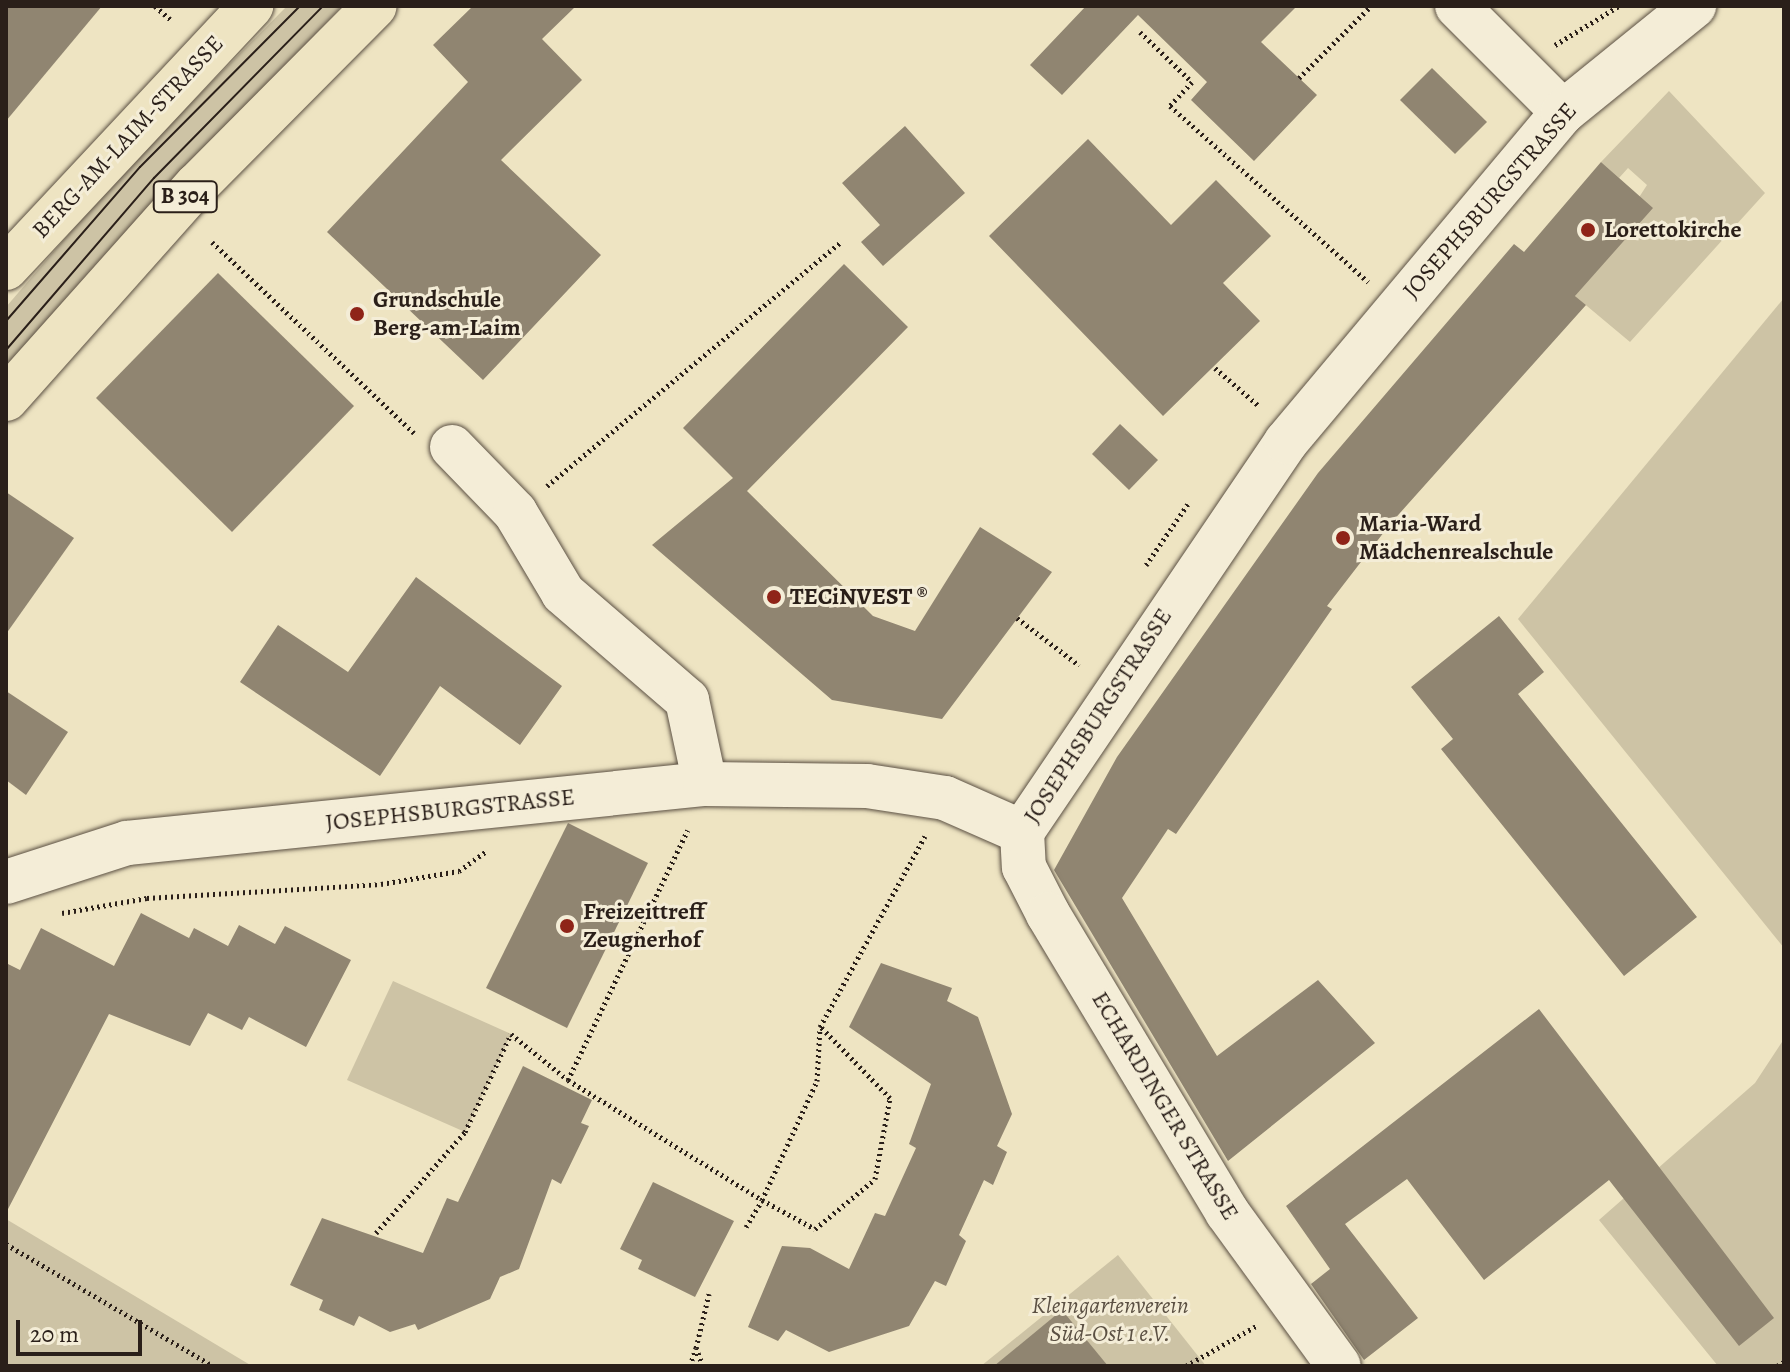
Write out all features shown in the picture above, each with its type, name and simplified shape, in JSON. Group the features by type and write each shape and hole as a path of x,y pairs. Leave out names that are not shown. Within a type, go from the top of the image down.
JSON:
{"main road":[{"name":"BERG-AM-LAIM-STRASSE","path":"6,268 251,6"},
{"name":"B 304","path":"6,399 197,185 375,6"}],"street":[{"path":"1457,6 1563,112"},
{"name":"JOSEPHSBURGSTRASSE","path":"6,882 127,843 705,784 867,786 945,798 1022,832 1286,442 1563,112 1694,6"},
{"path":"452,447 515,512 563,593 687,700 705,784"},
{"name":"ECHARDINGER STRASSE","path":"1022,832 1024,867 1048,914 1227,1212 1339,1366"}],"path":[{"path":"155,6 172,21"},
{"path":"1299,78 1371,6"},
{"path":"1140,32 1192,82 1170,106 1368,283"},
{"path":"515,512 842,241"},
{"path":"212,242 419,437 452,447"},
{"path":"1215,368 1260,407"},
{"path":"1017,618 1079,665"},
{"path":"568,1080 705,784"},
{"path":"53,914 147,898 381,884 459,871 517,829 533,801"},
{"path":"746,1227 762,1200 817,1081 820,1027 930,827"},
{"path":"376,1233 465,1132 511,1034 568,1080 762,1200 815,1229 875,1179 890,1098 820,1027"},
{"path":"6,1244 213,1366"},
{"path":"690,1366 709,1294"},
{"path":"1186,1366 1264,1321"},
{"path":"696,1348 703,1366"},
{"path":"1777,1366 1784,1362"}],"green space":[{"path":"287,6 342,6 6,365 6,307 117,178"},
{"path":"1669,91 1765,193 1630,342 1575,296 1647,185 1628,168 1619,178 1601,162"},
{"path":"1784,298 1784,948 1518,619"},
{"path":"393,981 511,1034 465,1132 347,1080"},
{"path":"1784,1039 1784,1366 1718,1366 1599,1220 1755,1083"},
{"path":"6,1219 252,1366 6,1366"},
{"name":"Kleingartenverein Süd-Ost 1 e.V.","path":"1118,1255 1206,1366 981,1366"}],"building":[{"path":"6,6 102,6 6,121"},
{"path":"473,6 576,6 542,39 582,80 501,160 601,255 483,380 327,232 468,82 433,45"},
{"path":"1086,6 1297,6 1261,42 1317,95 1254,161 1191,100 1207,82 1138,15 1062,95 1030,65"},
{"path":"1432,68 1487,122 1455,154 1400,100"},
{"path":"905,126 965,193 883,266 861,242 880,225 842,183"},
{"path":"1088,139 1171,225 1216,180 1271,236 1223,283 1260,321 1163,416 989,236"},
{"path":"1601,162 1653,208 1575,296 1586,305 1391,523 1327,606 1332,609 1176,834 1168,829 1122,898 1217,1056 1318,980 1375,1043 1228,1161 1054,870 1117,757 1318,473 1514,244 1524,252"},
{"path":"844,264 908,327 747,491 873,616 915,631 980,527 1052,572 942,719 832,700 652,545 733,478 683,428"},
{"path":"218,273 354,406 232,532 96,398"},
{"path":"1120,424 1158,460 1129,490 1092,454"},
{"path":"6,492 74,538 6,634"},
{"path":"416,577 562,686 520,745 440,686 380,776 240,682 278,625 348,672"},
{"path":"1499,616 1544,672 1518,694 1697,917 1624,976 1441,749 1453,739 1411,687"},
{"path":"6,691 68,732 26,795 6,780"},
{"name":"Freizeittreff Zeugnerhof","path":"568,823 648,863 567,1028 486,988"},
{"path":"141,913 189,938 194,928 228,946 239,925 275,944 285,926 351,960 306,1047 249,1017 242,1030 208,1013 190,1046 109,1014 6,1213 6,963 20,970 41,928 114,966"},
{"path":"881,963 952,988 947,1001 978,1017 1012,1114 997,1146 1007,1152 993,1185 984,1180 959,1235 966,1241 946,1286 935,1281 909,1326 829,1352 786,1330 778,1341 748,1327 782,1246 810,1248 849,1269 875,1213 885,1216 916,1148 909,1144 931,1084 849,1027"},
{"path":"1539,1009 1774,1318 1739,1346 1609,1180 1484,1280 1407,1179 1345,1224 1418,1318 1364,1360 1311,1284 1330,1269 1286,1206"},
{"path":"523,1066 592,1100 581,1123 589,1126 561,1184 552,1179 519,1269 500,1277 490,1299 418,1330 415,1324 390,1332 359,1316 354,1326 319,1310 323,1300 290,1285 322,1218 423,1253 447,1198 458,1202"},
{"path":"653,1182 734,1221 695,1297 638,1269 642,1260 620,1249"},
{"path":"1062,1310 1108,1366 994,1366"}],"tram line":[{"path":"6,321 140,167 300,6"},
{"path":"6,350 154,178 323,6"}],"place":[{"name":"Lorettokirche","path":"1588,230"},
{"name":"Grundschule Berg-am-Laim","path":"357,314"},
{"name":"Maria-Ward Mädchenrealschule","path":"1343,538"},
{"name":"TECiNVEST ®","path":"774,597"},
{"name":"Freizeittreff Zeugnerhof","path":"567,926"}]}
